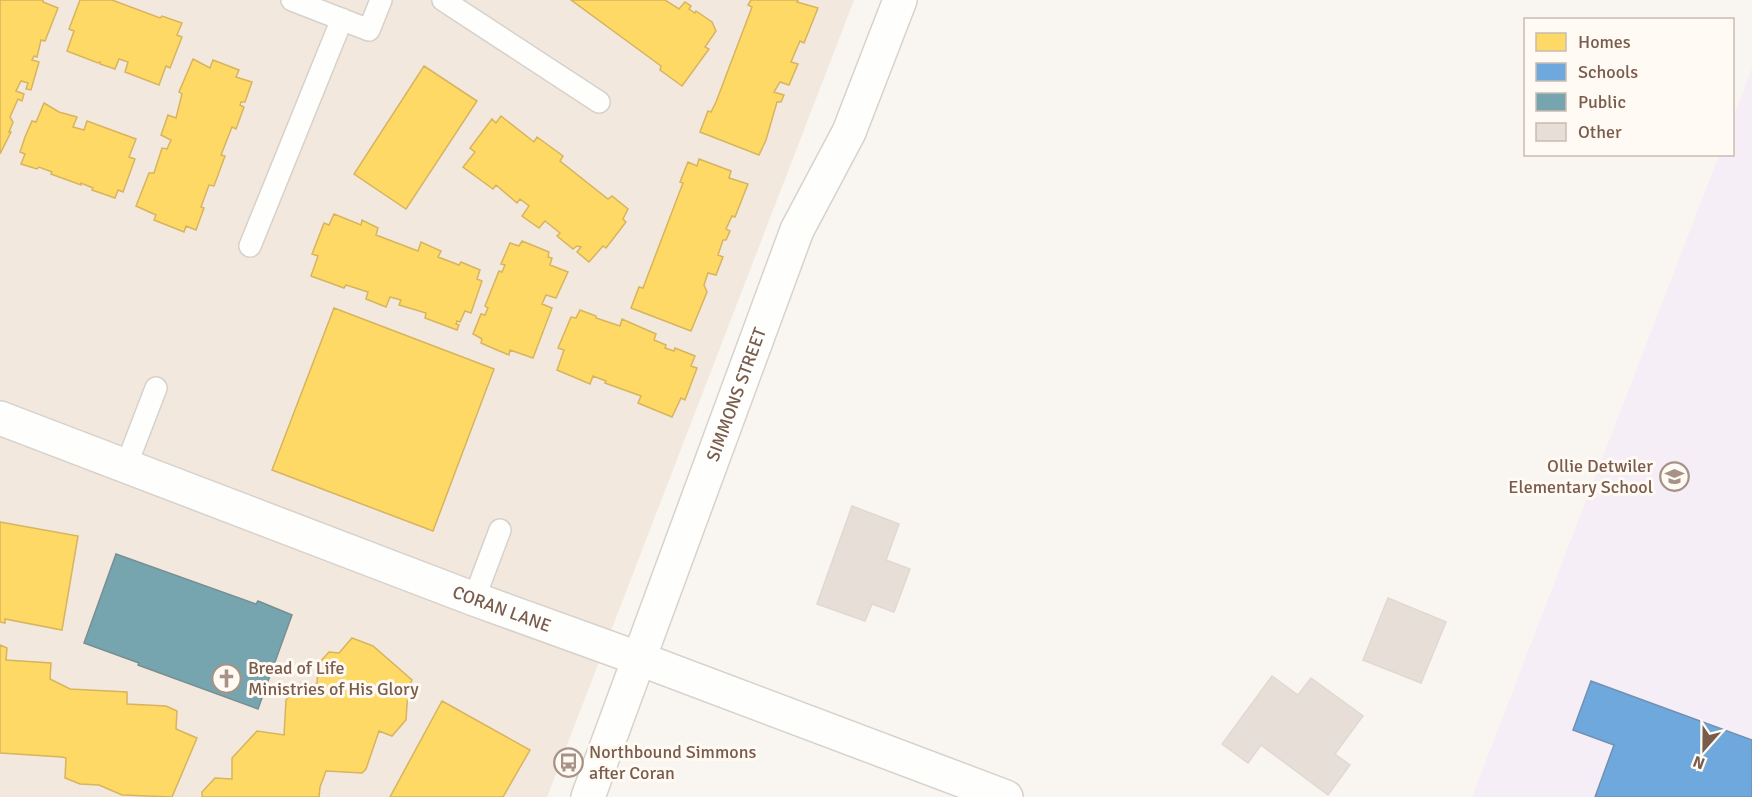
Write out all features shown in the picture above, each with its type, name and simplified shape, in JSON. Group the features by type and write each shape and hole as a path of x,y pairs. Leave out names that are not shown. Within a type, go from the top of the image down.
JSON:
{"street":[{"name":"SIMMONS STREET","path":"588,797 797,230 849,132 900,0"},
{"name":"CORAN LANE","path":"0,418 474,600 640,658 1006,797"}],"lane":[{"path":"292,0 369,30 381,0"},
{"path":"443,0 598,102"},
{"path":"250,246 342,19"},
{"path":"126,466 156,388"},
{"path":"474,600 500,530"}],"shaded area":[{"path":"0,0 854,0 547,797 0,797"},
{"name":"Ollie Detwiler Elementary School","path":"1752,68 1752,797 1472,797 1719,156 1734,156 1734,115"}],"building: Homes":[{"path":"0,0 43,0 58,8 45,41 41,40 37,57 34,56 32,60 39,62 31,90 26,89 28,83 21,81 16,91 24,94 22,101 18,99 10,117 13,122 9,132 11,132 0,154"},
{"path":"80,0 112,0 160,18 162,16 182,23 177,35 182,37 170,68 166,66 159,85 125,72 128,62 119,59 115,69 67,51 74,31 69,29"},
{"path":"571,0 665,0 679,9 685,2 691,6 689,9 712,22 716,31 705,47 709,49 682,86 660,70 661,66"},
{"path":"751,0 798,0 797,2 818,8 804,43 800,41 791,62 798,64 789,85 780,82 774,92 784,95 781,102 777,102 766,140 759,155 700,132 708,111 711,112 716,102 752,7 748,5"},
{"path":"193,59 210,68 213,60 239,70 236,77 252,82 245,102 241,102 240,105 244,107 236,129 232,127 221,155 225,156 214,186 209,185 196,230 186,226 184,232 154,220 156,215 136,206 149,173 154,173 162,148 167,149 171,140 161,135 168,115 176,118 182,94 179,92"},
{"path":"424,66 477,101 406,209 354,174"},
{"path":"44,103 59,112 77,117 73,127 84,130 87,121 136,139 129,157 135,159 123,192 118,190 115,198 92,190 93,188 81,183 81,185 51,174 52,172 39,167 37,169 21,164 25,154 20,152 25,137 32,121 36,122"},
{"path":"501,116 534,142 537,137 563,156 560,161 608,199 612,196 628,209 623,219 626,222 606,248 603,246 589,262 577,252 581,247 577,246 573,249 557,236 560,233 545,221 539,228 522,216 529,206 520,199 517,203 496,185 493,189 463,167 475,152 470,148 492,119 496,123"},
{"path":"699,159 731,171 729,178 748,184 735,217 732,216 726,229 730,231 726,240 723,240 718,255 723,257 716,275 708,273 704,285 707,292 691,331 631,308 639,287 643,288 683,183 680,182 688,162 697,166"},
{"path":"334,214 361,225 362,220 378,228 376,235 418,251 421,242 441,251 438,257 459,265 461,262 480,270 477,279 482,281 471,313 465,311 460,322 457,321 456,324 459,325 457,330 425,318 426,313 399,305 401,300 390,297 386,307 366,299 368,292 346,285 344,288 311,276 318,256 312,254 324,223 329,225"},
{"path":"522,241 549,252 548,257 552,258 550,265 568,272 556,298 546,295 542,304 552,308 533,358 510,350 509,355 481,343 482,339 473,334 481,314 485,315 488,308 485,306 499,271 502,272 505,265 501,264 510,243 519,246"},
{"path":"334,308 494,369 433,531 272,470"},
{"path":"580,310 620,326 622,319 656,334 654,340 666,345 665,348 674,351 675,348 695,356 691,366 697,368 685,400 681,398 672,417 638,403 641,396 605,383 606,381 593,376 590,384 557,370 564,350 558,348 571,317 576,318"},
{"path":"0,522 78,536 62,630 5,619 5,623 0,622"},
{"path":"352,638 373,646 412,680 408,690 406,720 392,736 379,731 366,769 362,773 326,771 319,797 202,797 202,792 215,778 232,779 232,758 257,731 284,735 286,700 301,683 317,684 318,664 329,652 339,653"},
{"path":"0,645 7,648 6,660 51,663 50,679 70,689 127,692 127,704 166,706 177,711 176,729 197,738 172,797 122,795 99,785 80,784 65,778 66,758 0,753"},
{"path":"442,701 530,750 503,797 390,797"}],"building: Schools":[{"path":"1591,681 1752,740 1752,797 1595,797 1614,745 1573,730"}],"building: Public":[{"path":"116,554 256,604 258,601 292,615 258,709 84,643"}],"building: Other":[{"path":"852,506 899,524 886,560 910,569 894,612 872,604 865,621 817,604"},
{"path":"1388,598 1446,622 1421,683 1363,660"},
{"path":"1272,676 1298,695 1311,678 1363,716 1335,754 1350,765 1328,795 1261,745 1248,763 1222,744"}],"place":[{"name":"Ollie Detwiler Elementary School","path":"1674,476"},
{"name":"Bread of Life Ministries of His Glory","path":"227,678"},
{"name":"Northbound Simmons after Coran","path":"568,762"}]}
